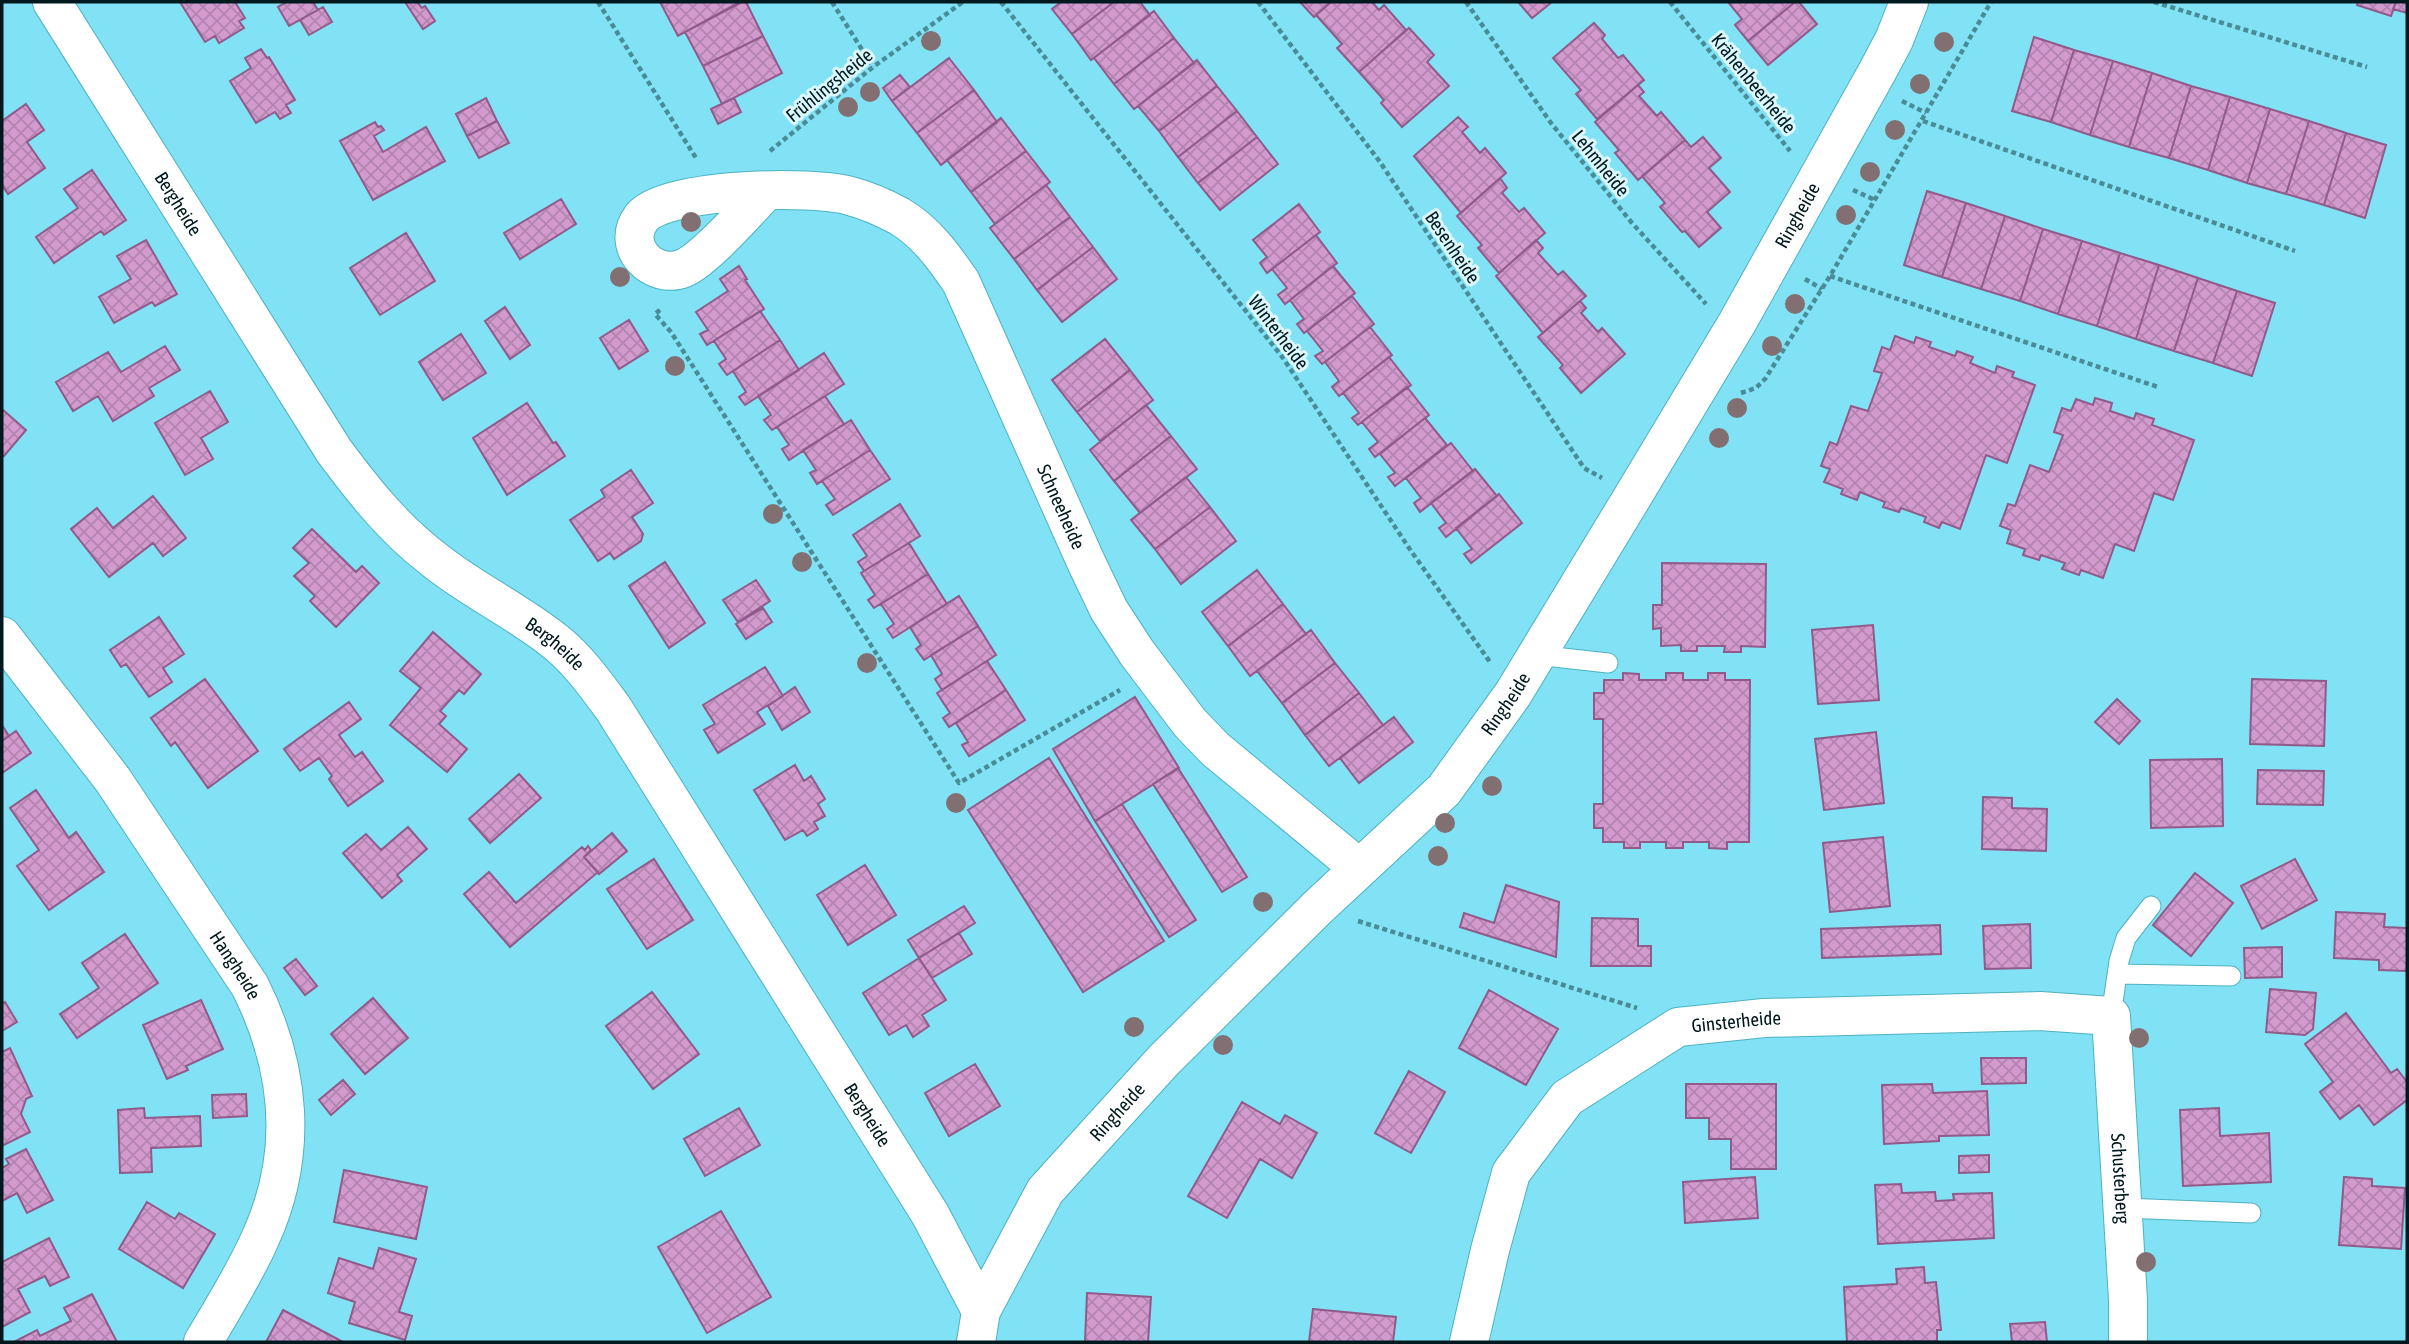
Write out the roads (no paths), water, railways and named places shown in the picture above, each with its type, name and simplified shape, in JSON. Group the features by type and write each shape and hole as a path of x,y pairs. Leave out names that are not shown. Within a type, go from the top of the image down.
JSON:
{"street":[{"name":"Bergheide","path":"52,2 334,451 366,494 399,530 433,559 524,618 559,645 589,675 613,708 930,1214 979,1326"},
{"name":"Ringheide","path":"979,1326 1045,1191 1163,1061 1317,908 1444,790 1513,694 1737,323 1889,51 1900,8"},
{"name":"Schneeheide","path":"764,175 695,262 683,268 659,270 641,258 636,229 648,211 683,197 716,194 764,175 820,191 849,195 900,217 918,231 948,262 961,282 1109,610 1150,671 1189,723 1215,750 1359,868"},
{"name":"Hangheide","path":"2,636 113,780 250,986 275,1044 285,1102 286,1132 278,1186 270,1215 253,1254 203,1342"},
{"name":"Ginsterheide","path":"1469,1342 1511,1173 1567,1098 1678,1027 1764,1018 2039,1010 2111,1016"},
{"name":"Schusterberg","path":"2111,1016 2129,1300 2128,1342"}],"lane":[{"path":"1536,655 1608,663"},
{"path":"2111,1016 2126,938 2151,906"},
{"path":"2117,974 2231,976"},
{"path":"2123,1208 2251,1213"}]}
